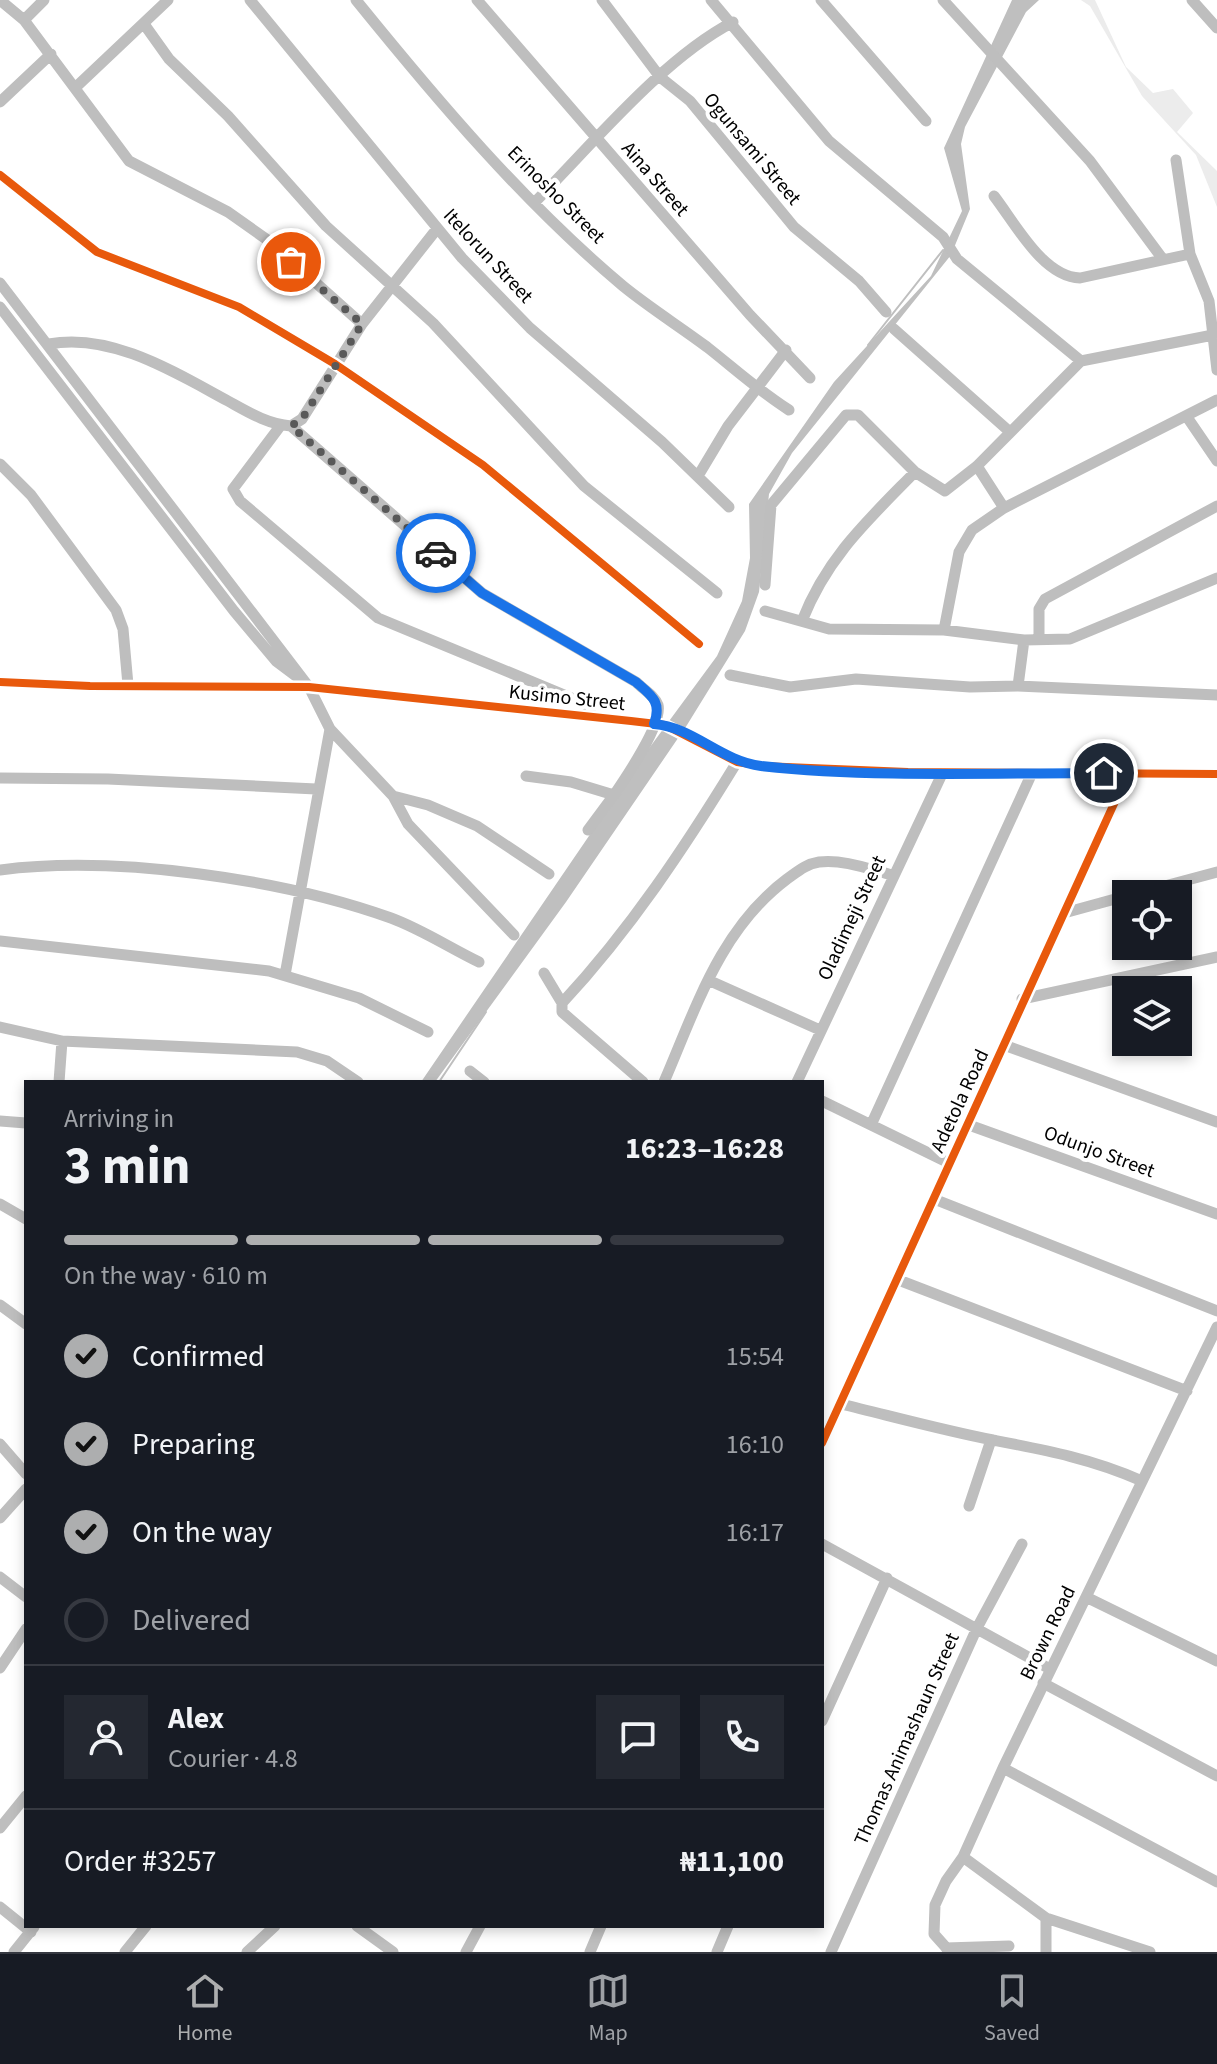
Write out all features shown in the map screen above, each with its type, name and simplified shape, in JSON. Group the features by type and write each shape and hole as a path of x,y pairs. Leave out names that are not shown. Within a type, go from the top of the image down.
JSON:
{"street":[{"path":"0,0 24,20 76,87 116,148 129,161 228,212 269,241 362,324"},
{"path":"24,20 44,0"},
{"path":"76,87 168,0"},
{"name":"Itelorun Street","path":"250,0 323,92 415,198 436,230 530,328 729,507"},
{"name":"Erinosho Street","path":"356,0 534,203 623,286 707,347 755,389 789,410"},
{"name":"Aina Street","path":"477,0 750,315 810,378"},
{"name":"Ogunsami Street","path":"602,0 660,77 690,101 794,227 859,281 886,312"},
{"path":"711,0 733,22 829,141 943,237 957,259 1081,361"},
{"path":"821,0 926,121"},
{"path":"943,0 1090,161 1162,258"},
{"path":"1192,0 1217,28"},
{"path":"534,203 660,77 708,35 733,22"},
{"path":"144,24 169,59 228,116 326,226 357,257 392,283 584,486 717,593"},
{"path":"0,102 51,54"},
{"path":"1176,160 1190,254 1209,301 1217,370"},
{"path":"0,175 97,252 239,307 335,364 483,465 699,644"},
{"path":"994,196 1043,259 1066,276 1080,278 1190,254"},
{"path":"436,230 415,261 392,283 362,324 302,419 286,425 233,489 240,501 378,618 586,704 593,717"},
{"path":"2,290 49,344 309,687 330,729 393,796 408,824 514,935"},
{"path":"0,307 234,611 276,661 309,687"},
{"path":"894,329 1010,432"},
{"path":"765,585 771,505 846,415 858,415 915,472 945,491 977,466 1081,361 1213,335"},
{"path":"49,344 83,342 128,353 255,417 286,425 482,593 636,682 657,702 660,724 588,830"},
{"path":"698,476 755,389 786,350"},
{"path":"944,630 959,552 972,530 1004,508 1217,400"},
{"path":"1187,417 1217,461"},
{"path":"0,464 31,495 116,610 123,629 128,685"},
{"path":"977,466 1004,508"},
{"path":"802,621 813,593 837,554 915,472"},
{"path":"1039,639 1039,609 1045,599 1217,506"},
{"path":"765,611 829,629 944,630 1024,640 1070,639 1217,578"},
{"path":"1018,686 1024,640"},
{"path":"730,675 790,687 856,679 970,687 1018,686 1217,695"},
{"name":"Kusimo Street","path":"0,682 309,687 660,724 685,733 737,762 792,768 1217,774"},
{"path":"285,975 302,891 316,789 330,729"},
{"path":"562,1003 611,951 701,822 737,762"},
{"name":"Oladimeji Street","path":"798,1080 943,772"},
{"path":"871,1125 1032,773"},
{"name":"Adetola Road","path":"824,1439 969,1125 1022,999 1128,773"},
{"path":"526,776 571,782 614,795"},
{"path":"0,778 316,789"},
{"path":"393,796 428,805 477,826 549,874"},
{"path":"665,1080 725,944 774,889 806,866 832,861 892,875"},
{"path":"0,870 48,865 133,869 302,891 394,919 479,962"},
{"path":"1187,880 1217,872"},
{"path":"1064,913 1112,900"},
{"path":"0,941 285,975 359,998 428,1032"},
{"path":"1022,999 1217,957"},
{"path":"544,973 562,1003 562,1012 641,1080"},
{"path":"708,980 820,1030"},
{"path":"0,1027 62,1041 297,1052 327,1061 355,1080"},
{"path":"59,1080 62,1041"},
{"path":"1004,1045 1217,1122"},
{"path":"470,1071 481,1080"},
{"path":"824,1102 949,1163"},
{"path":"0,1121 24,1123"},
{"name":"Odunjo Street","path":"969,1125 1217,1214"},
{"path":"934,1199 1217,1311"},
{"path":"0,1204 24,1218"},
{"path":"896,1279 1187,1391"},
{"path":"0,1305 24,1323"},
{"name":"Brown Road","path":"948,1950 934,1934 933,1913 946,1881 963,1857 1043,1683 1217,1327"},
{"path":"841,1404 991,1440 1061,1452 1104,1464 1142,1481"},
{"path":"969,1506 991,1440"},
{"path":"0,1444 24,1472"},
{"path":"0,1518 24,1491"},
{"name":"Thomas Animashaun Street","path":"831,1952 977,1628 1022,1544"},
{"path":"824,1545 1050,1669"},
{"path":"0,1577 24,1595"},
{"path":"824,1717 887,1578"},
{"path":"1086,1597 1217,1661"},
{"path":"0,1668 24,1632"},
{"path":"1043,1683 1217,1776"},
{"path":"1003,1768 1217,1882"},
{"path":"0,1828 24,1798"},
{"path":"963,1857 1046,1918 1150,1952"},
{"path":"0,1907 24,1923"},
{"path":"1046,1918 1046,1952"},
{"path":"125,1952 144,1928"},
{"path":"247,1952 273,1928"},
{"path":"362,1928 378,1948 393,1952"},
{"path":"466,1952 479,1928"},
{"path":"590,1952 600,1928"},
{"path":"717,1952 727,1928"},
{"path":"14,1952 33,1929"},
{"path":"948,1950 1009,1946"}],"shaded area":[{"path":"1012,0 1039,0 1026,12 965,127 961,144 970,209 951,255 792,453 769,494 759,592 745,631 687,725 566,902 436,1080 422,1080 647,751 717,656 742,601 750,558 749,504 834,382 931,276 962,211 944,148"},
{"path":"1081,0 1095,0 1126,67 1153,93 1173,89 1193,113 1177,132 1217,171 1217,207 1196,155 1142,96 1090,6"}],"waterway":[{"path":"868,345 943,250"},
{"path":"440,1080 486,1012"}],"cycle path":[{"path":"0,175 97,252 239,307 335,364 483,465 699,644"},
{"path":"0,682 90,686 309,687 631,721 665,725 737,762 762,766 908,772 1217,774"},
{"path":"824,1439 1128,773"}],"way so far":[{"path":"291,262 362,324 302,419 291,426 436,553"}],"route":[{"path":"436,553 482,593 636,682 657,702 659,710 654,724 685,733 737,762 762,766 908,772 1104,773"}]}
